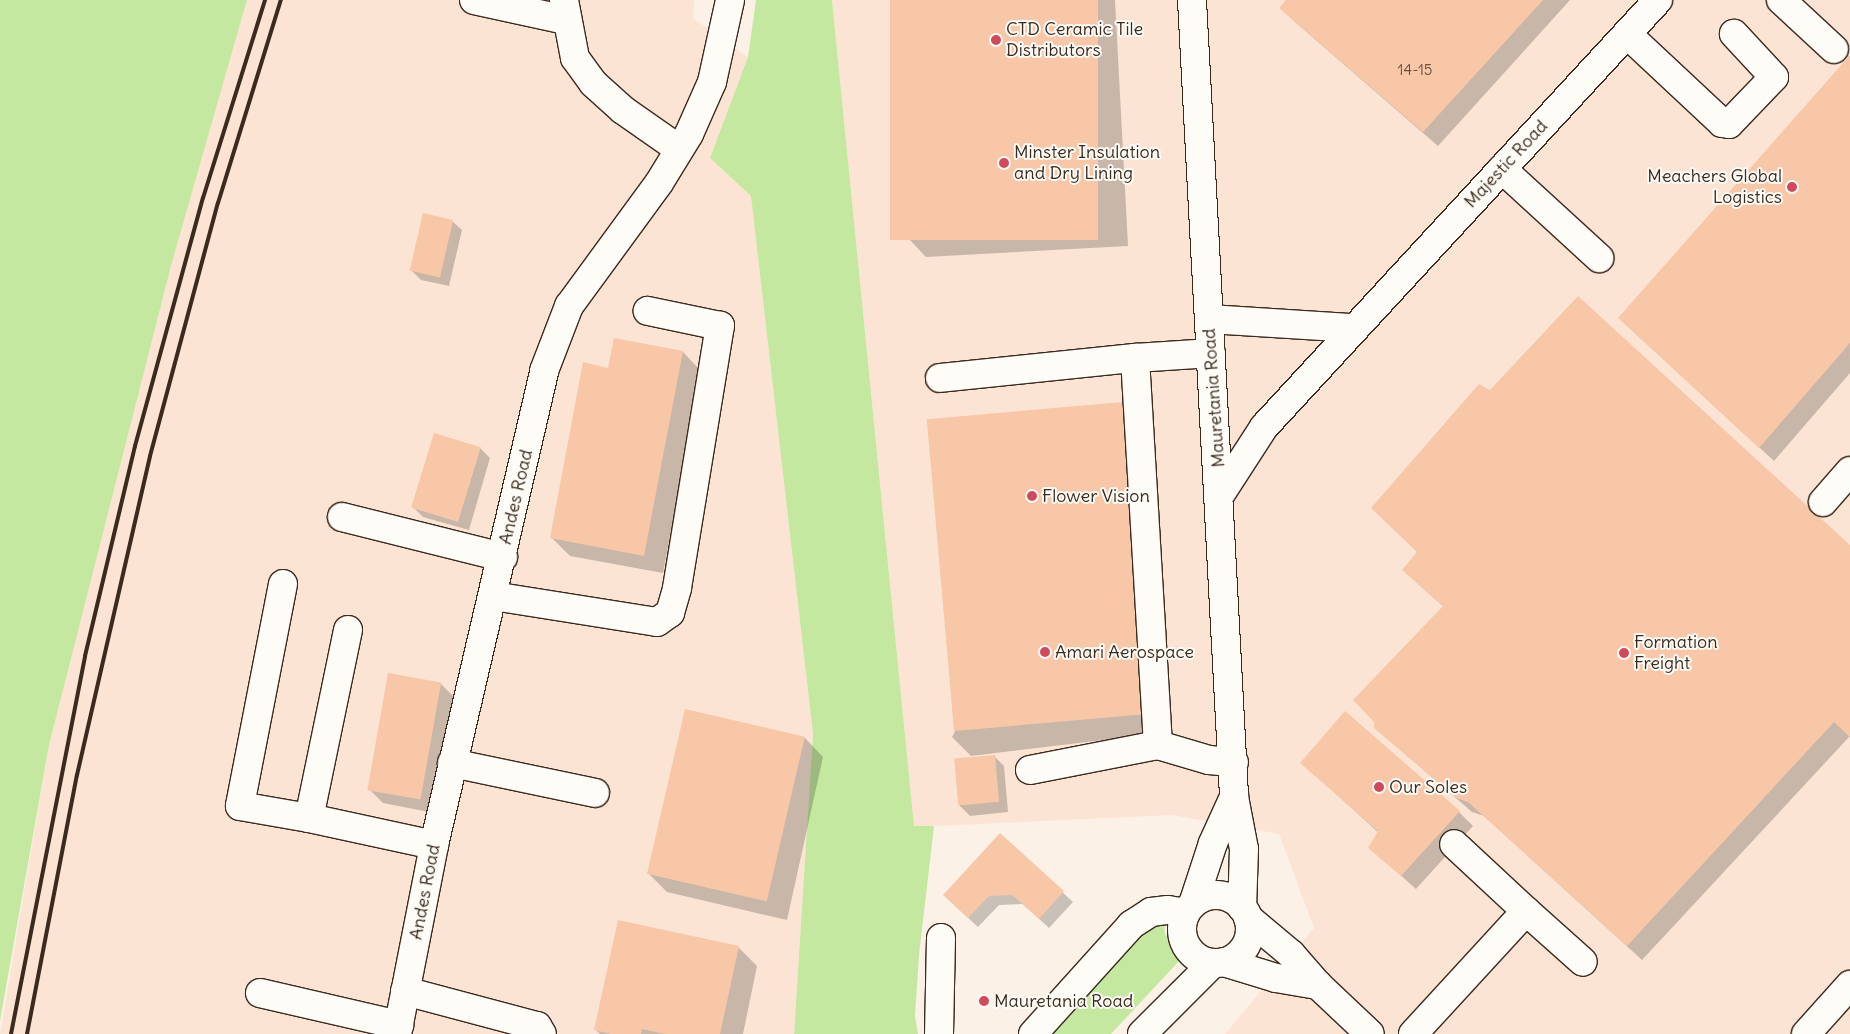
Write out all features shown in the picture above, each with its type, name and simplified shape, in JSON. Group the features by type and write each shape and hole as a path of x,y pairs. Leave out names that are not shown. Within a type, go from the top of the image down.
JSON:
{"street":[{"path":"474,0 565,10 575,58 593,83 623,110 680,149"},
{"name":"Andes Road","path":"398,1030 452,763 503,557 544,371 568,306 680,149 712,82 730,0"},
{"name":"Mauretania Road","path":"1192,0 1220,495 1234,762 1234,797 1244,849 1245,913"},
{"name":"Majestic Road","path":"1220,495 1264,427 1658,0"},
{"path":"1781,0 1834,49"},
{"path":"1627,34 1722,123 1729,124 1774,77 1734,34"},
{"path":"1502,169 1599,258"},
{"path":"493,596 656,622 670,613 677,588 720,326 648,311"},
{"path":"1209,319 1354,328"},
{"path":"940,378 1135,358 1211,354"},
{"path":"1135,358 1158,745"},
{"path":"1823,502 1850,471"},
{"path":"342,517 503,557"},
{"path":"283,584 240,806 309,818 434,845"},
{"path":"309,818 348,630"},
{"path":"1030,770 1158,745 1209,760 1234,762"},
{"path":"452,763 595,793"},
{"name":"Mauretania Road","path":"1189,909 1213,843 1234,797"},
{"path":"1454,844 1583,962"},
{"path":"1033,1034 1131,925 1151,912 1189,909 1213,895 1234,901 1291,954 1318,985 1370,1034"},
{"path":"1189,909 1182,924 1186,946 1193,954 1276,978 1318,985"},
{"path":"1413,1034 1526,911"},
{"path":"1142,1034 1219,962 1243,950 1248,940 1245,913"},
{"path":"939,1034 941,938"},
{"path":"1806,1034 1850,985"},
{"path":"405,991 537,1026 542,1034"},
{"path":"260,993 398,1030"}],"shaded area":[{"path":"247,0 694,0 693,18 748,57 710,158 751,195 813,734 794,1034 0,1034 49,745 171,266"},
{"path":"832,0 1850,0 1850,1034 1225,1034 1314,928 1279,834 1172,815 914,827"}],"green space":[{"path":"0,0 247,0 171,266 49,745 0,1021"},
{"path":"756,0 832,0 914,826 934,826 919,955 915,1016 918,1034 794,1034 813,734 751,196 710,158 748,57"},
{"path":"1164,922 1165,934 1181,959 1111,1034 1045,1034 1149,924"}],"building":[{"path":"890,0 1098,0 1098,240 890,240"},
{"path":"1286,0 1543,0 1423,132 1279,8"},
{"name":"Meachers Global Logistics","path":"1850,55 1850,343 1759,448 1618,318"},
{"path":"423,213 453,220 440,277 410,270"},
{"name":"Formation Freight","path":"1578,296 1850,545 1850,737 1834,722 1627,946 1468,802 1456,798 1374,728 1374,722 1353,700 1443,606 1402,570 1417,552 1371,508 1479,384 1490,390"},
{"path":"614,338 683,351 644,556 550,538 583,362 608,368"},
{"path":"1123,402 1150,714 954,731 927,419"},
{"path":"434,433 481,447 458,522 411,508"},
{"path":"388,673 441,682 421,800 367,790"},
{"path":"685,709 805,737 767,901 647,874"},
{"name":"Our Soles","path":"1345,711 1460,811 1401,876 1368,848 1378,831 1300,763"},
{"path":"995,755 999,802 958,805 954,759"},
{"path":"1000,833 1064,891 1039,919 1012,895 989,896 968,918 943,895"},
{"path":"618,920 739,946 720,1034 665,1034 642,1029 641,1034 611,1034 594,1030"}],"railway":[{"path":"11,1034 85,656 135,446 203,198 265,0"},
{"path":"27,1034 77,775 150,456 218,203 281,0"}],"place":[{"name":"CTD Ceramic Tile Distributors","path":"996,40"},
{"name":"Minster Insulation and Dry Lining","path":"1004,163"},
{"name":"Meachers Global Logistics","path":"1792,187"},
{"name":"Flower Vision","path":"1032,496"},
{"name":"Amari Aerospace","path":"1045,652"},
{"name":"Formation Freight","path":"1624,653"},
{"name":"Our Soles","path":"1379,787"},
{"name":"Mauretania Road","path":"984,1001"}]}
